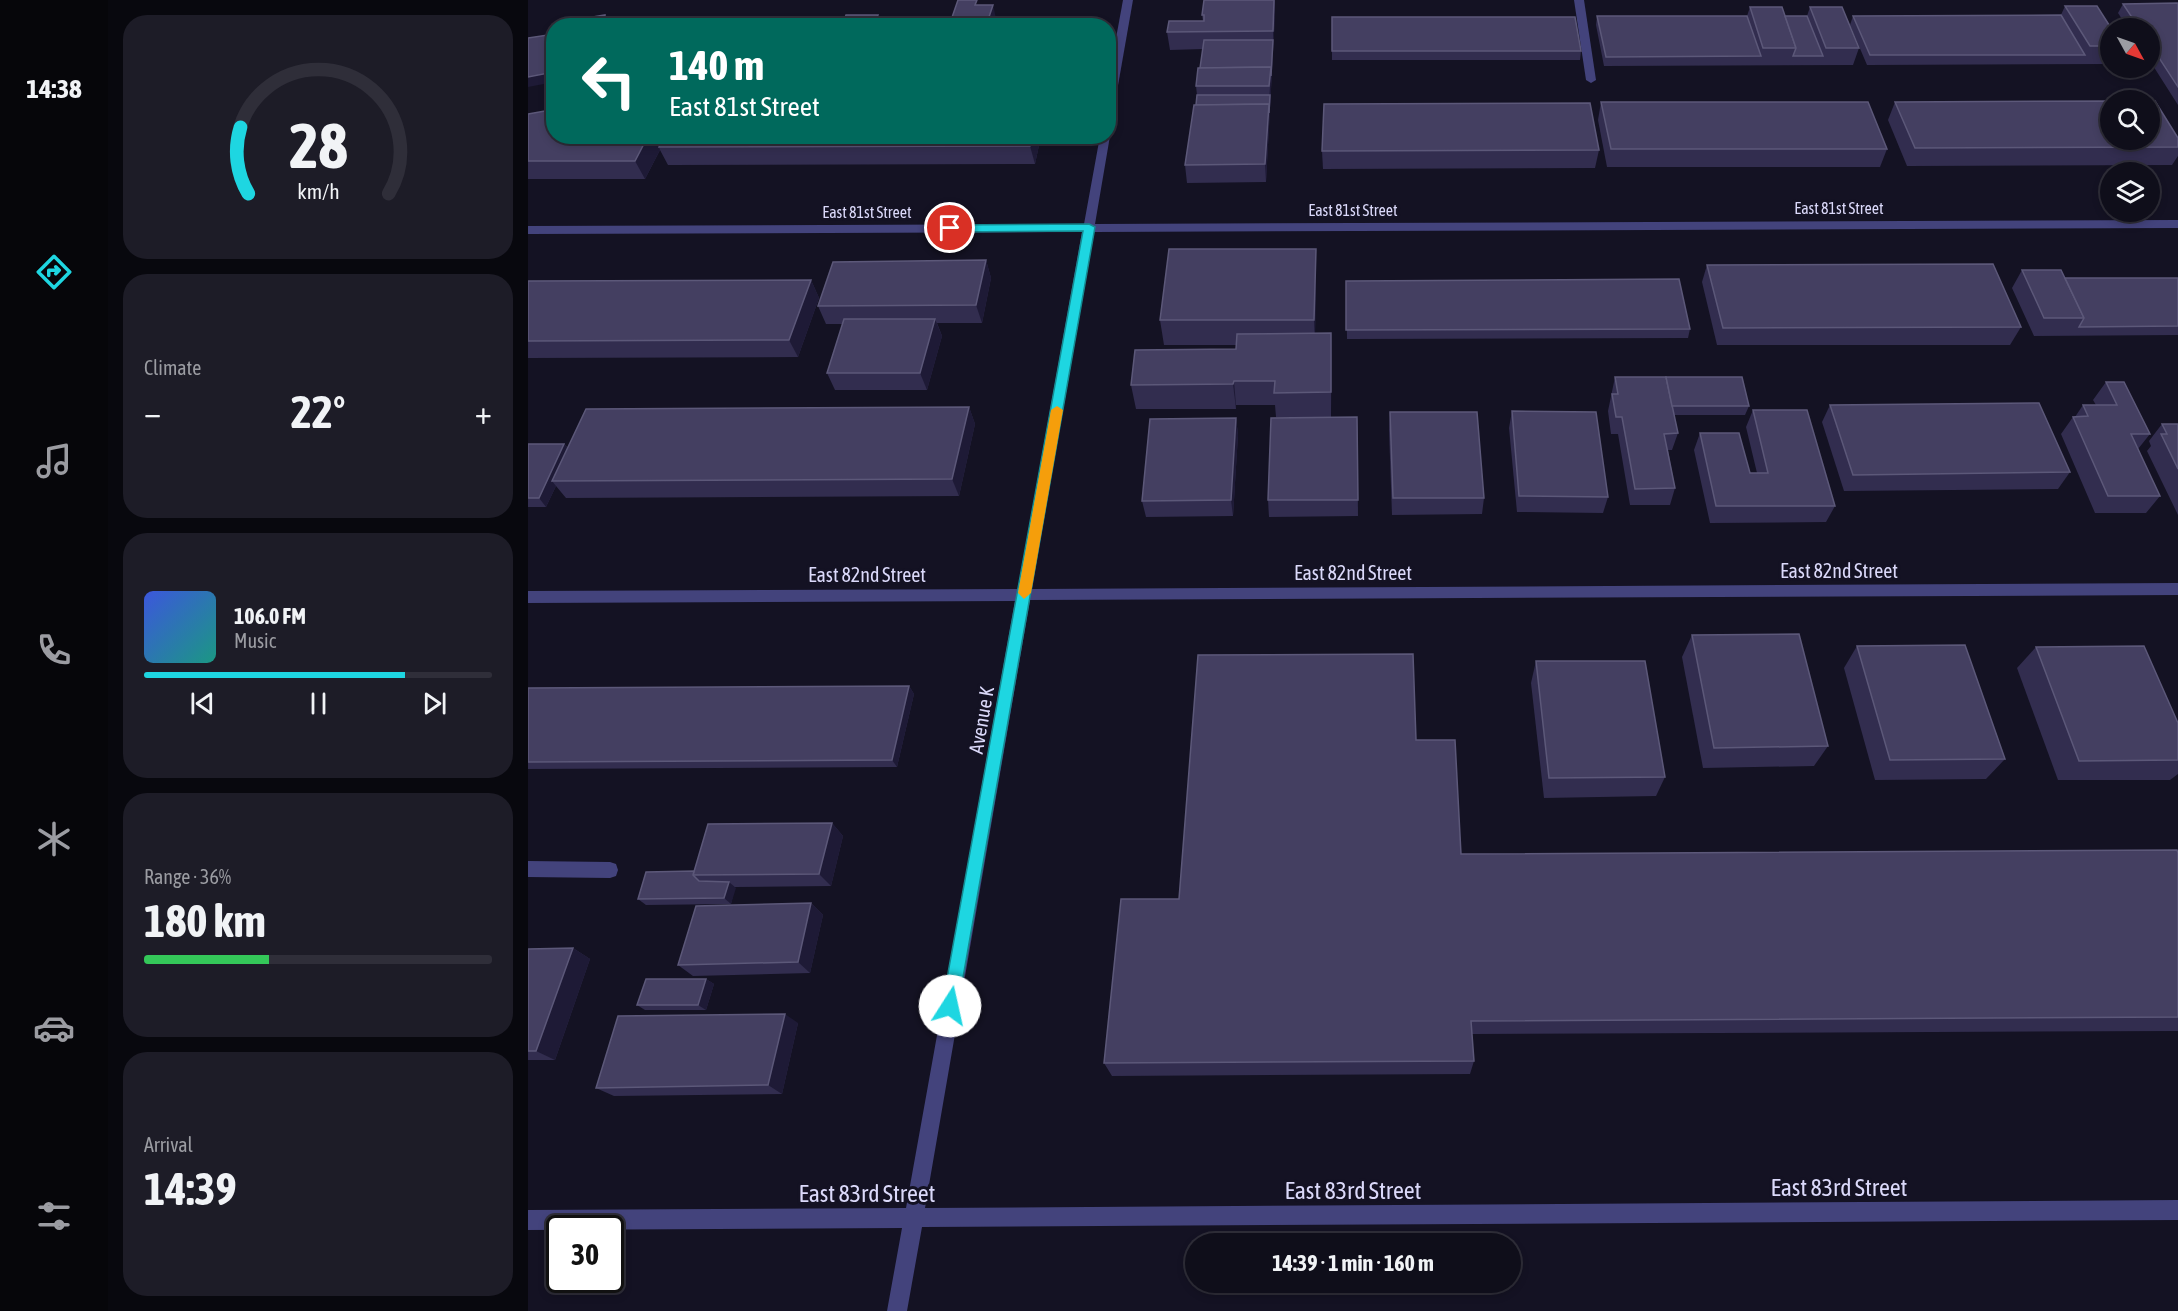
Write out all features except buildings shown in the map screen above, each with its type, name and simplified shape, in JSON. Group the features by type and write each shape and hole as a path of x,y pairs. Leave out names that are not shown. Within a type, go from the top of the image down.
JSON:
{"street":[{"path":"1116,68 1128,0"},
{"path":"1579,0 1591,80"},
{"name":"Avenue K","path":"897,1311 1104,144"},
{"name":"East 81st Street","path":"528,230 2178,224"},
{"name":"East 82nd Street","path":"528,597 2178,589"},
{"path":"528,870 610,870"},
{"name":"East 83rd Street","path":"528,1220 2178,1210"}],"slow traffic":[{"path":"1024,593 1057,410"}],"route":[{"path":"950,228 1089,227 1017,641 950,1006"}]}
